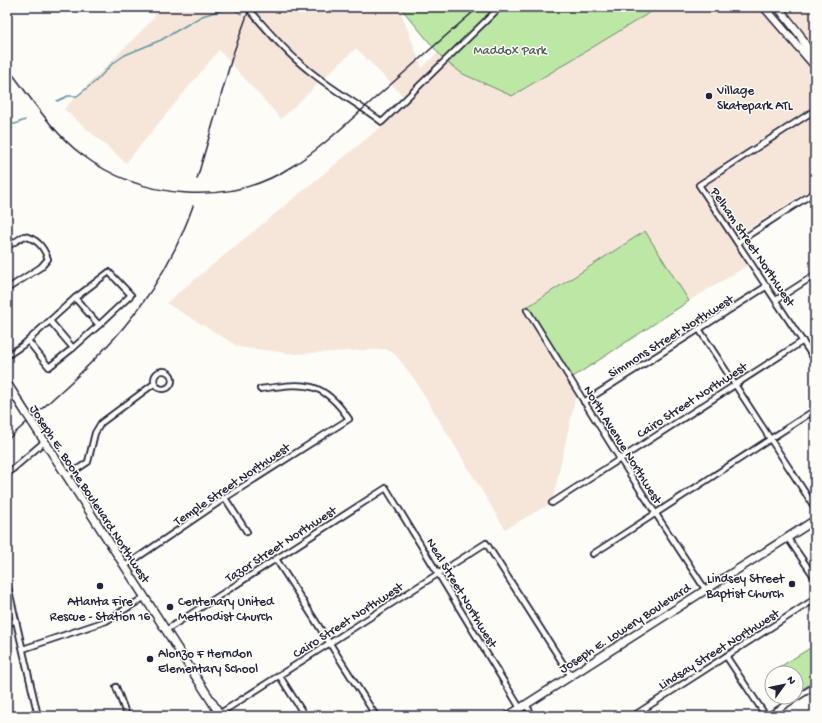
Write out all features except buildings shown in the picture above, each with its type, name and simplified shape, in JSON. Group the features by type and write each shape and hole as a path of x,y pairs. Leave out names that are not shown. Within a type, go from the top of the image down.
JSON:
{"main road":[{"path":"778,8 806,46 815,65"},
{"path":"766,9 815,65"},
{"name":"Joseph E. Boone Boulevard Northwest","path":"7,383 220,715"},
{"name":"Joseph E. Lowery Boulevard","path":"508,716 815,520"}],"street":[{"path":"247,7 282,47 305,68 330,87 382,122 500,7"},
{"name":"Pelham Street Northwest","path":"815,110 700,185 815,360"},
{"path":"738,242 815,192"},
{"path":"7,247 24,236 32,238 40,244 48,259 41,267 7,289"},
{"path":"7,356 28,341 75,298 108,272 131,295 73,348 49,367 28,341"},
{"path":"776,300 815,275"},
{"name":"Simmons Street Northwest","path":"584,402 767,286"},
{"path":"75,298 98,325"},
{"name":"North Avenue Northwest","path":"527,310 620,459 705,589"},
{"path":"50,321 73,348"},
{"path":"699,329 815,508"},
{"name":"Cairo Street Northwest","path":"552,503 802,341"},
{"path":"161,371 167,371 172,376 172,382 167,388 162,389 155,384 154,377 161,371"},
{"path":"67,476 88,462 95,433 101,423 155,384"},
{"name":"Temple Street Northwest","path":"125,566 225,498 349,419 334,399 315,388 296,384 260,389"},
{"path":"593,554 815,410"},
{"path":"7,474 44,442"},
{"name":"Tazor Street Northwest","path":"166,630 386,488"},
{"name":"Neal Street Northwest","path":"386,488 438,574 523,706 533,716"},
{"path":"225,498 247,532"},
{"path":"787,537 815,578"},
{"name":"Cairo Street Northwest","path":"220,715 279,675 486,543 571,676"},
{"path":"276,560 376,716"},
{"path":"7,582 38,716"},
{"path":"23,650 106,621 145,597"},
{"name":"Lindsay Street Northwest","path":"633,716 815,600"},
{"path":"7,624 16,620"},
{"path":"726,656 767,716 815,686"},
{"path":"279,675 305,716"},
{"path":"116,687 127,716"}],"shaded area":[{"path":"156,7 299,7 304,14 312,7 399,7 422,68 443,47 625,7 815,7 815,186 733,239 750,264 689,301 645,231 524,309 577,391 552,503 505,529 415,380 396,355 386,349 296,354 239,347 166,303 382,126 407,100 356,48 281,119 219,50 126,163 64,109 154,18"}],"green space":[{"name":"Maddox Park","path":"400,7 659,7 512,96 463,74 445,61"},
{"path":"645,231 689,301 570,379 524,309"},
{"path":"815,645 815,681 804,688 804,665 783,665"}],"waterway":[{"path":"256,9 267,7"},
{"path":"57,101 68,96 77,96 96,81 112,64 125,55 161,40 202,16 232,8 241,14"},
{"path":"7,124 15,124 25,120"}],"railway":[{"path":"197,179 233,54 250,7"},
{"path":"7,67 41,113 60,135 81,154 104,169 130,181 156,189 184,193 212,193 239,189 266,180 291,167 315,151 479,7"},
{"path":"7,440 92,362 139,308 159,278 177,244 193,206"}],"place":[{"name":"Village Skatepark ATL","path":"709,96"},
{"name":"Lindsey Street Baptist Church","path":"792,584"},
{"name":"Atlanta Fire Rescue - Station 16","path":"100,586"},
{"name":"Centenary United Methodist Church","path":"170,607"},
{"name":"Alonzo F Herndon Elementary School","path":"150,659"}]}
